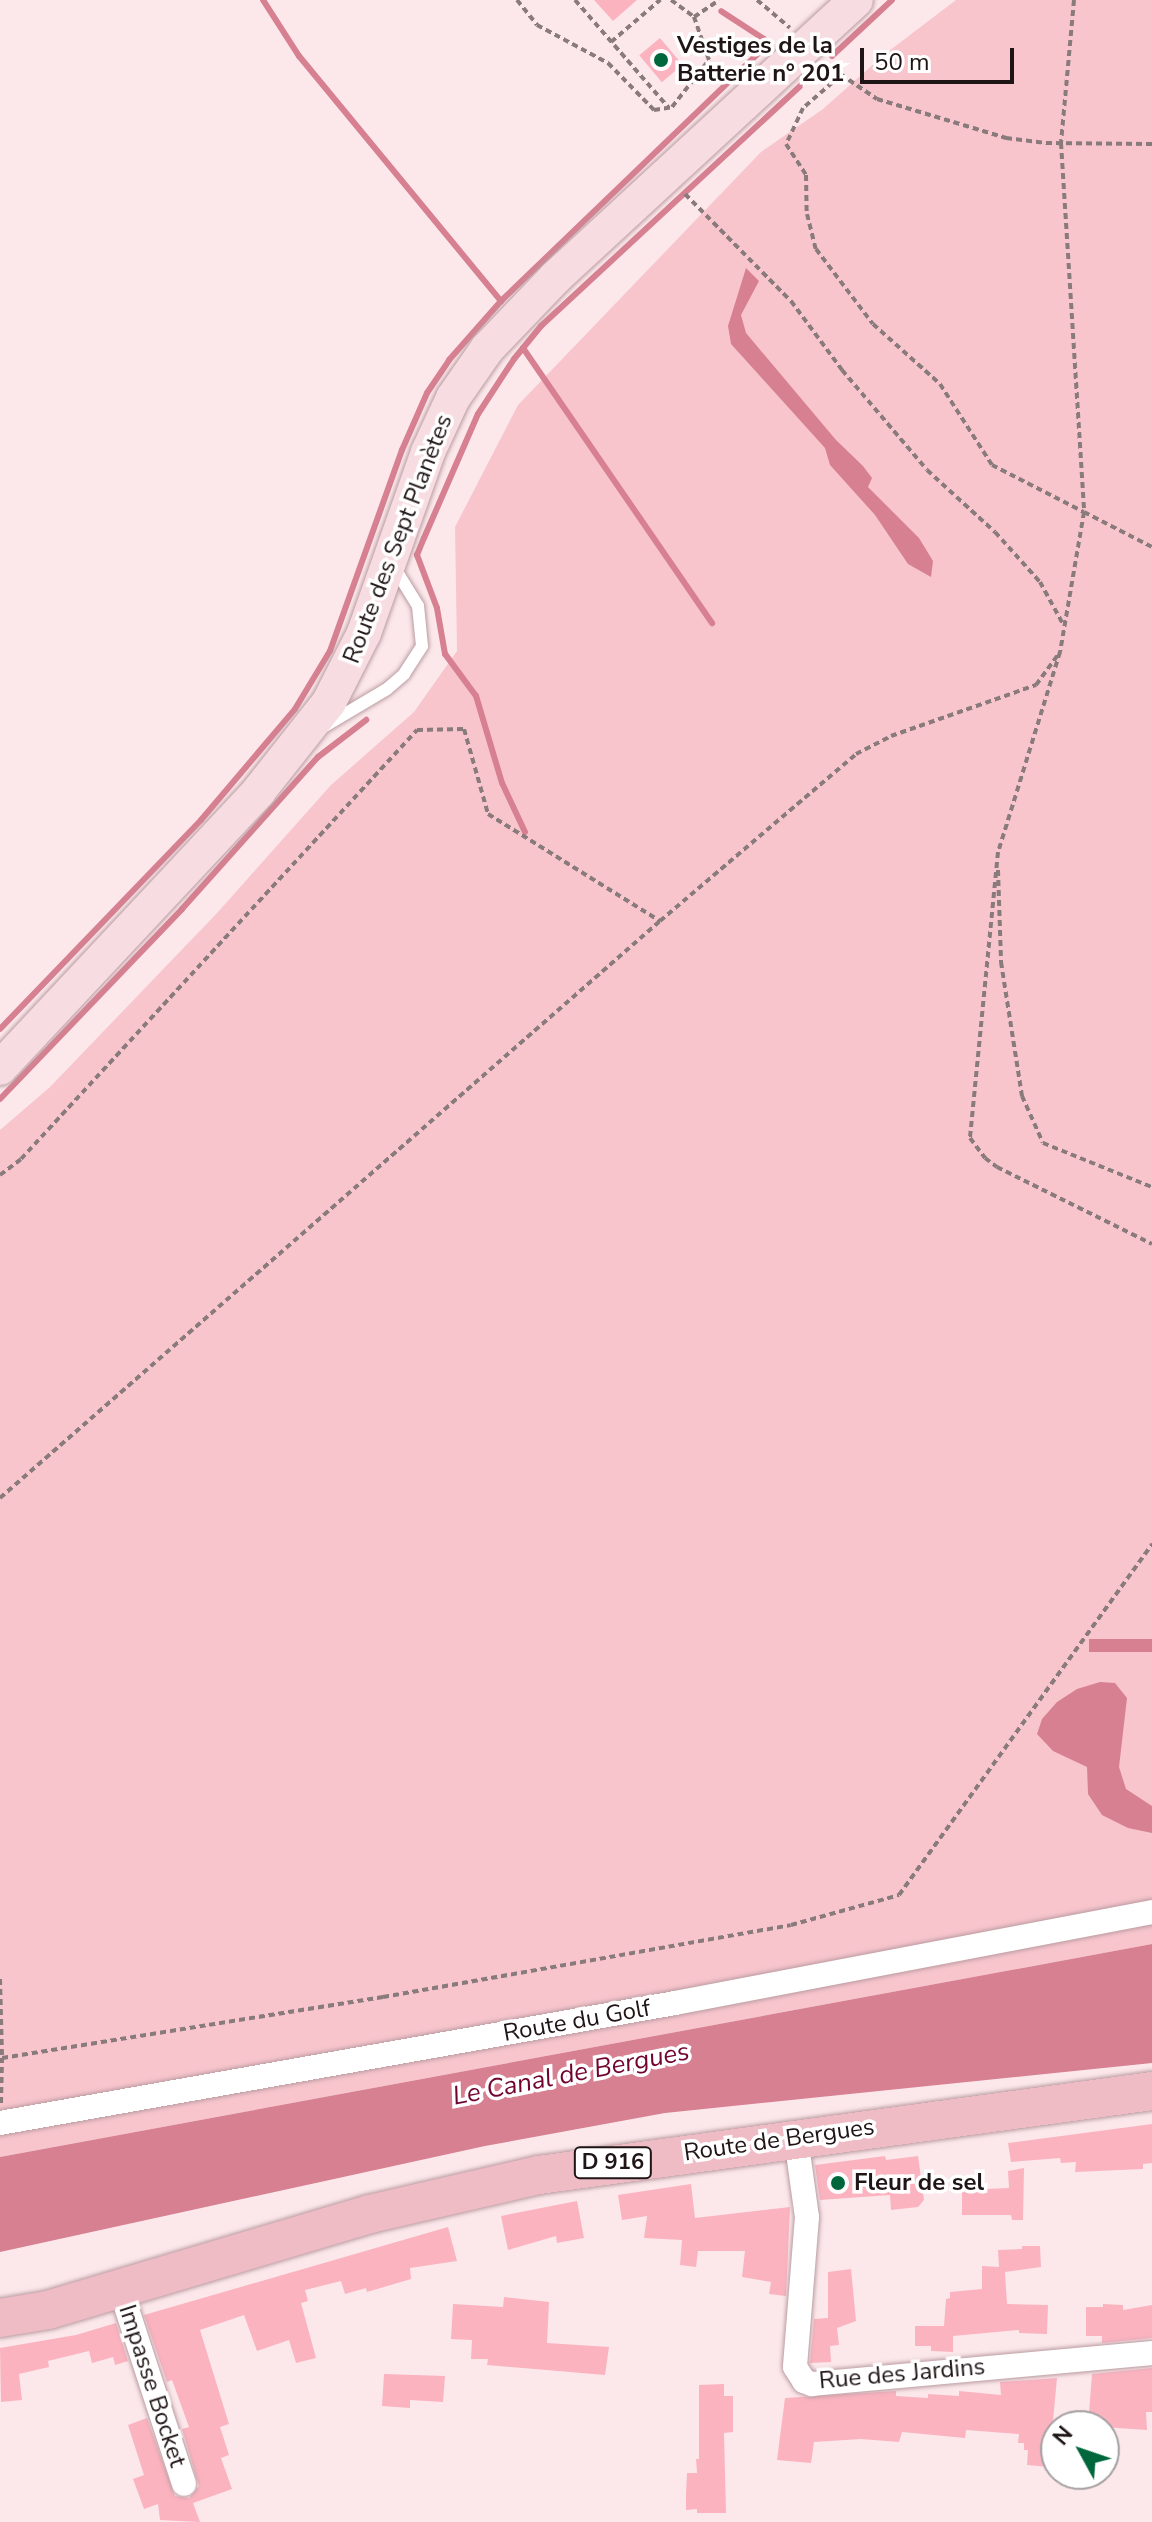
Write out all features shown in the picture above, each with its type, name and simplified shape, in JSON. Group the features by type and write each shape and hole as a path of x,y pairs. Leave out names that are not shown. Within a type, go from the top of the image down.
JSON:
{"main road":[{"name":"Route des Sept Planètes","path":"0,1068 258,792 306,735 347,671 436,433 453,398 487,349 556,277 856,0"},
{"name":"Route de Bergues","path":"0,2318 103,2293 304,2232 464,2190 585,2167 1152,2091"},
{"name":"Route de Bergues","path":"0,2306 103,2293"}],"street":[{"name":"Route du Golf","path":"0,2123 691,2000 1152,1912"},
{"name":"Rue des Jardins","path":"796,2138 806,2206 806,2239 795,2367 799,2376 808,2383 1152,2353"},
{"name":"Impasse Bocket","path":"103,2293 184,2484"}],"lane":[{"path":"306,735 378,696 404,674 419,653 424,639 418,606 390,560"}],"path":[{"path":"517,0 537,25 608,63 654,110 668,108 709,60 694,17 671,0"},
{"path":"575,0 668,108"},
{"path":"611,42 660,0"},
{"path":"694,17 719,0"},
{"path":"1074,0 1061,143 1084,512 1060,652 998,852 970,1138 985,1158 997,1167 1152,1244"},
{"path":"823,62 861,90 893,105 1006,138 1061,143 1152,144"},
{"path":"840,76 803,108 786,144 806,175 807,214 816,249 873,324 940,384 992,465 1152,547"},
{"path":"690,199 791,301 842,370 927,470 995,532 1040,582 1064,626"},
{"path":"0,1498 660,921 856,754 891,736 1036,685 1060,652"},
{"path":"0,1175 21,1159 417,730 464,729 488,814 660,921"},
{"path":"998,852 1001,962 1022,1096 1043,1143 1152,1187"},
{"path":"2,2058 383,1997 791,1925 899,1895 1152,1544"},
{"path":"0,1979 0,2123"}],"shaded area":[{"path":"956,0 1152,0 1152,1944 0,2157 0,1130 50,1087 218,912 331,785 414,712 457,651 455,527 518,405 761,152 823,109 885,54"}],"water":[{"path":"746,268 759,281 741,315 746,333 836,440 863,466 872,478 868,487 919,538 933,561 931,577 908,564 875,515 830,465 825,448 731,344 728,326"},
{"path":"1089,1639 1152,1639 1152,1652 1089,1652"},
{"path":"1100,1682 1115,1683 1127,1698 1119,1767 1126,1789 1152,1806 1152,1833 1128,1828 1102,1815 1088,1794 1087,1767 1053,1751 1037,1734 1042,1719 1057,1702 1077,1689"},
{"name":"Le Canal de Bergues","path":"1152,1944 1152,2063 665,2113 485,2146 0,2252 0,2157"}],"building":[{"name":"Vestiges de la Batterie n° 201","path":"594,0 637,0 613,21"},
{"name":"Vestiges de la Batterie n° 201","path":"660,38 682,65 662,82 639,55"},
{"path":"1152,2124 1152,2163 1143,2164 1143,2169 1075,2172 1076,2162 1061,2163 1060,2158 1011,2162 1008,2143"},
{"path":"885,2156 886,2160 918,2156 924,2200 918,2207 891,2210 890,2195 820,2200 815,2165"},
{"path":"1024,2168 1023,2220 1012,2220 1011,2215 962,2215 962,2190 1009,2188 1008,2171"},
{"path":"691,2184 695,2218 790,2207 786,2296 769,2294 771,2282 742,2277 745,2251 698,2251 696,2267 680,2265 682,2240 644,2238 647,2216 622,2220 618,2195"},
{"path":"577,2201 584,2238 557,2243 556,2236 508,2250 501,2216"},
{"path":"448,2227 457,2261 410,2268 411,2279 367,2292 366,2288 345,2294 341,2281 305,2290 308,2301 301,2303 316,2358 296,2363 289,2340 257,2351 244,2315 200,2330 229,2424 220,2427 229,2455 221,2458 232,2489 193,2503 200,2522 160,2520 158,2504 144,2509 133,2479 144,2475 128,2425 147,2418 175,2496 189,2498 199,2486 182,2429 189,2427 172,2380 167,2382 144,2315"},
{"path":"1022,2246 1040,2246 1041,2267 1005,2272 1007,2304 1048,2305 1047,2334 1019,2333 1019,2330 953,2336 953,2352 931,2351 931,2346 915,2346 915,2326 944,2326 946,2299 950,2298 950,2292 982,2289 982,2266 999,2267 998,2250 1022,2249"},
{"path":"851,2269 856,2321 837,2328 839,2345 830,2346 831,2362 810,2363 814,2319 828,2318 828,2272"},
{"path":"504,2297 549,2302 547,2343 609,2347 605,2375 487,2365 488,2359 471,2359 472,2340 451,2339 453,2304 503,2307"},
{"path":"1103,2304 1123,2305 1123,2310 1152,2305 1152,2338 1102,2343 1102,2336 1086,2336 1086,2307 1103,2307"},
{"path":"116,2323 128,2361 115,2365 113,2357 92,2363 89,2351 48,2361 49,2367 19,2374 22,2400 1,2402 0,2348 76,2335"},
{"path":"1152,2368 1152,2412 1146,2412 1147,2430 1120,2428 1120,2410 1089,2410 1092,2374"},
{"path":"384,2374 445,2376 443,2402 410,2400 410,2408 382,2406"},
{"path":"1057,2378 1054,2410 1040,2410 1040,2466 1027,2465 1028,2450 1024,2450 1024,2443 1018,2443 1019,2434 966,2430 965,2438 902,2432 899,2442 861,2439 814,2442 811,2463 777,2460 785,2398 896,2391 896,2396 928,2398 928,2394 959,2396 959,2391 1001,2395 1000,2382"},
{"path":"724,2384 724,2396 733,2396 733,2432 724,2433 726,2513 697,2513 697,2509 686,2510 686,2493 687,2473 697,2473 696,2459 699,2459 699,2385"}],"waterway":[{"path":"263,0 299,56 501,301"},
{"path":"832,56 892,0"},
{"path":"0,1029 201,820 295,709 330,651 402,450 427,393 449,360 501,301 765,47 764,39 721,11"},
{"path":"525,832 502,783 476,696 445,654 437,608 417,555 478,414 514,359 541,326 816,71"},
{"path":"523,348 712,623"},
{"path":"0,1099 182,909 318,757 366,720"}],"place":[{"name":"Vestiges de la Batterie n° 201","path":"661,60"},
{"name":"Fleur de sel","path":"838,2183"}]}
